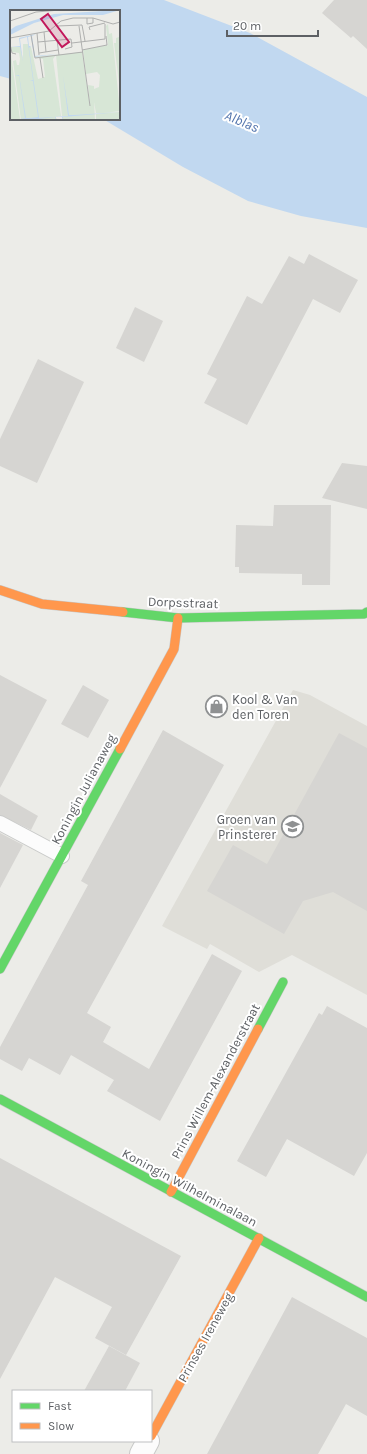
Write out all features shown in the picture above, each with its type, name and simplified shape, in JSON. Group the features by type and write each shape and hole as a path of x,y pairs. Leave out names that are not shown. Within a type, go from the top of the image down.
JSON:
{"street":[{"name":"Dorpsstraat","path":"0,590 42,604 178,618 366,616"},
{"name":"Koningin Julianaweg","path":"0,969 174,649 178,618"},
{"name":"Prins Willem-Alexanderstraat","path":"171,1192 283,982"},
{"name":"Koningin Wilhelminalaan","path":"0,1099 259,1238 367,1298"},
{"name":"Prinses Ireneweg","path":"152,1434 259,1238"},
{"path":"141,1454 147,1442"}],"lane":[{"path":"0,823 62,856"}],"shaded area":[{"name":"Groen van Prinsterer","path":"293,690 310,695 367,726 367,995 292,955 259,972 210,944 207,949 162,926"}],"water":[{"name":"Alblas","path":"0,0 164,0 250,33 367,97 367,228 301,216 248,201 183,167 105,120 120,120 120,10 10,10 10,79 0,76"}],"building":[{"path":"334,0 367,0 367,49 353,36 351,38 322,13"},
{"path":"309,254 358,280 340,313 313,299 247,425 204,403 217,379 207,374 247,296 262,304 289,256 304,264"},
{"path":"135,307 163,321 144,362 116,348"},
{"path":"38,359 84,382 37,483 0,466 0,439"},
{"path":"342,463 367,466 367,509 322,498"},
{"path":"274,505 331,505 330,585 302,585 302,574 239,573 239,567 235,567 236,525 273,526"},
{"path":"0,675 47,700 0,788"},
{"path":"83,685 109,700 88,738 61,724"},
{"path":"163,730 224,765 87,1013 111,1027 103,1042 149,1069 212,954 242,971 160,1121 107,1091 114,1080 71,1055 60,1075 29,1058 22,1071 0,1059 0,1047 88,885 81,881"},
{"path":"339,733 367,748 367,911 333,892 303,901 284,934 207,891 233,845 267,864"},
{"path":"0,794 38,816 31,830 0,815"},
{"path":"0,833 23,845 0,888"},
{"path":"327,1006 367,1028 367,1153 354,1176 287,1139 266,1177 237,1161 319,1013 322,1015"},
{"path":"0,1158 181,1256 126,1355 95,1338 112,1307 55,1277 0,1379"},
{"path":"292,1297 367,1338 367,1416 346,1404 318,1454 207,1454"},
{"path":"109,1346 140,1363 126,1390 85,1390"}],"traffic: fast":[{"path":"123,612 178,618 364,614 367,612"},
{"path":"0,969 120,749"},
{"path":"258,1029 283,982"},
{"path":"0,1099 367,1297"}],"traffic: slow":[{"path":"0,590 42,604 123,612"},
{"path":"120,749 174,649 178,618"},
{"path":"171,1192 258,1029"},
{"path":"152,1434 259,1238"}],"place":[{"name":"Kool & Van den Toren","path":"216,706"},
{"name":"Groen van Prinsterer","path":"292,826"}]}
